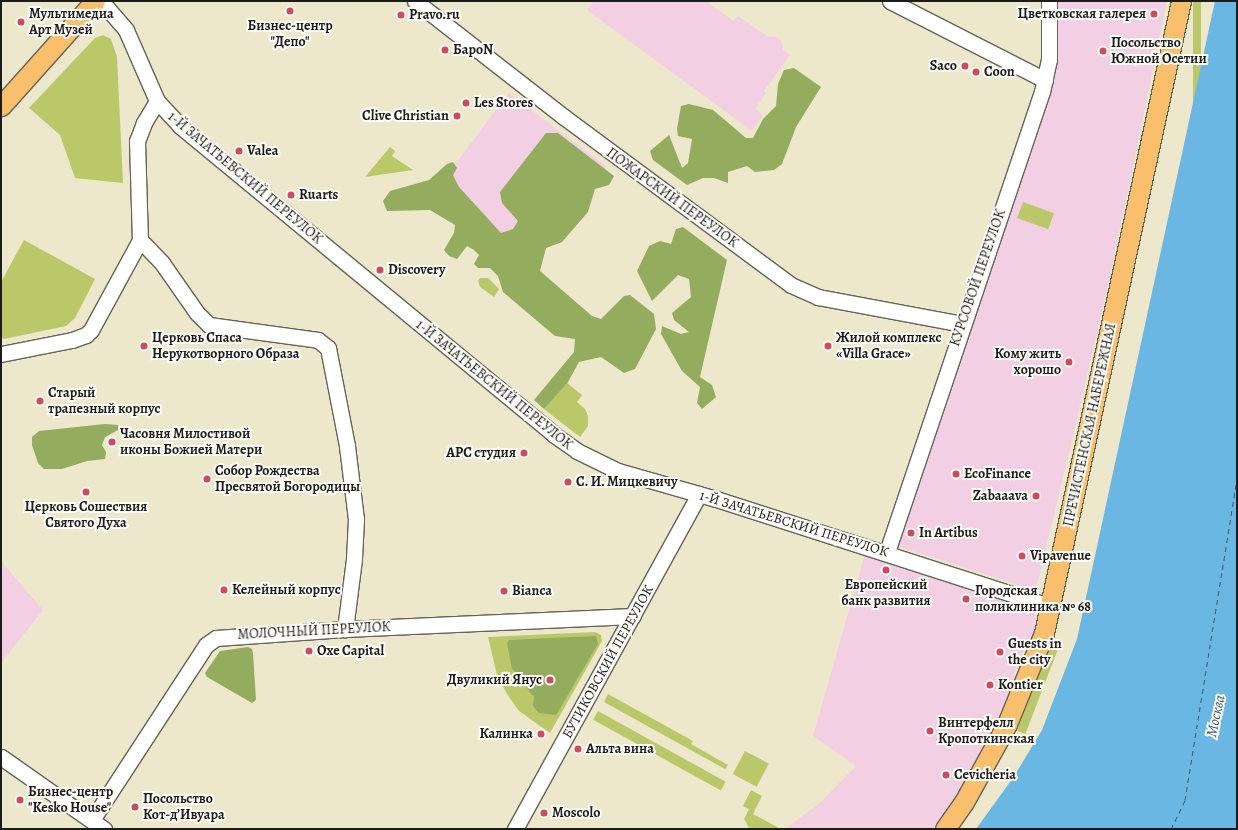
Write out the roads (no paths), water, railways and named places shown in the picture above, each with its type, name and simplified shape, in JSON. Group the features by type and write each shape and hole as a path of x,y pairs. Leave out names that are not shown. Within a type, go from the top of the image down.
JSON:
{"main road":[{"path":"1,106 95,1"},
{"name":"ПРЕЧИСТЕНСКАЯ НАБЕРЕЖНАЯ","path":"945,829 975,784 1007,724 1028,677 1050,606 1181,1"}],"street":[{"name":"1-Й ЗАЧАТЬЕВСКИЙ ПЕРЕУЛОК","path":"101,1 126,30 157,101 180,126 553,434 597,463 887,552 1050,606"},
{"name":"ПОЖАРСКИЙ ПЕРЕУЛОК","path":"415,1 572,123 791,285 818,297 962,324"},
{"path":"890,1 1045,80"},
{"name":"КУРСОВОЙ ПЕРЕУЛОК","path":"887,552 962,324 1045,80 1050,49 1050,1"},
{"path":"1,354 72,340 86,335 91,330 140,240 137,141 144,123 157,101"},
{"path":"140,240 162,264 200,317 208,325 318,340 328,348 347,446 356,519 354,559 345,629"},
{"name":"БУТИКОВСКИЙ ПЕРЕУЛОК","path":"515,829 699,494"},
{"name":"МОЛОЧНЫЙ ПЕРЕУЛОК","path":"98,824 210,641 222,636 633,616"},
{"path":"1,757 98,824"}],"water":[{"name":"Москва","path":"1215,1 1237,1 1237,829 976,829 1013,778 1042,730 1077,639"}],"place":[{"name":"Бизнес-центр \"Депо\"","path":"290,11"},
{"name":"Цветковская галерея","path":"1154,14"},
{"name":"Pravo.ru","path":"401,15"},
{"name":"Мультимедиа Арт Музей","path":"21,22"},
{"name":"БароN","path":"445,50"},
{"name":"Посольство Южной Осетии","path":"1103,51"},
{"name":"Saco","path":"965,66"},
{"name":"Coon","path":"976,72"},
{"name":"Les Stores","path":"466,103"},
{"name":"Clive Christian","path":"457,116"},
{"name":"Valea","path":"239,151"},
{"name":"Ruarts","path":"291,195"},
{"name":"Discovery","path":"380,270"},
{"name":"Церковь Спаса Нерукотворного Образа","path":"144,346"},
{"name":"Жилой комплекс «Villa Grace»","path":"828,346"},
{"name":"Кому жить хорошо","path":"1069,362"},
{"name":"Старый трапезный корпус","path":"40,401"},
{"name":"Часовня Милостивой иконы Божией Матери","path":"112,442"},
{"name":"АРС студия","path":"524,453"},
{"name":"EcoFinance","path":"956,474"},
{"name":"Собор Рождества Пресвятой Богородицы","path":"207,479"},
{"name":"С. И. Мицкевичу","path":"568,482"},
{"name":"Церковь Сошествия Святого Духа","path":"86,492"},
{"name":"Zabaaava","path":"1036,496"},
{"name":"In Artibus","path":"911,533"},
{"name":"Vipavenue","path":"1022,556"},
{"name":"Европейский банк развития","path":"886,570"},
{"name":"Келейный корпус","path":"224,590"},
{"name":"Bianca","path":"504,591"},
{"name":"Городская поликлиника № 68","path":"966,599"},
{"name":"Oxe Capital","path":"309,651"},
{"name":"Guests in thе city","path":"1000,652"},
{"name":"Двуликий Янус","path":"550,680"},
{"name":"Kontier","path":"990,685"},
{"name":"Винтерфелл Кропоткинская","path":"930,731"},
{"name":"Калинка","path":"541,734"},
{"name":"Альта вина","path":"578,749"},
{"name":"Cevicheria","path":"946,775"},
{"name":"Бизнес-центр \"Kesko House\"","path":"20,800"},
{"name":"Посольство Кот-д’Ивуара","path":"135,807"},
{"name":"Moscolo","path":"544,813"}]}
